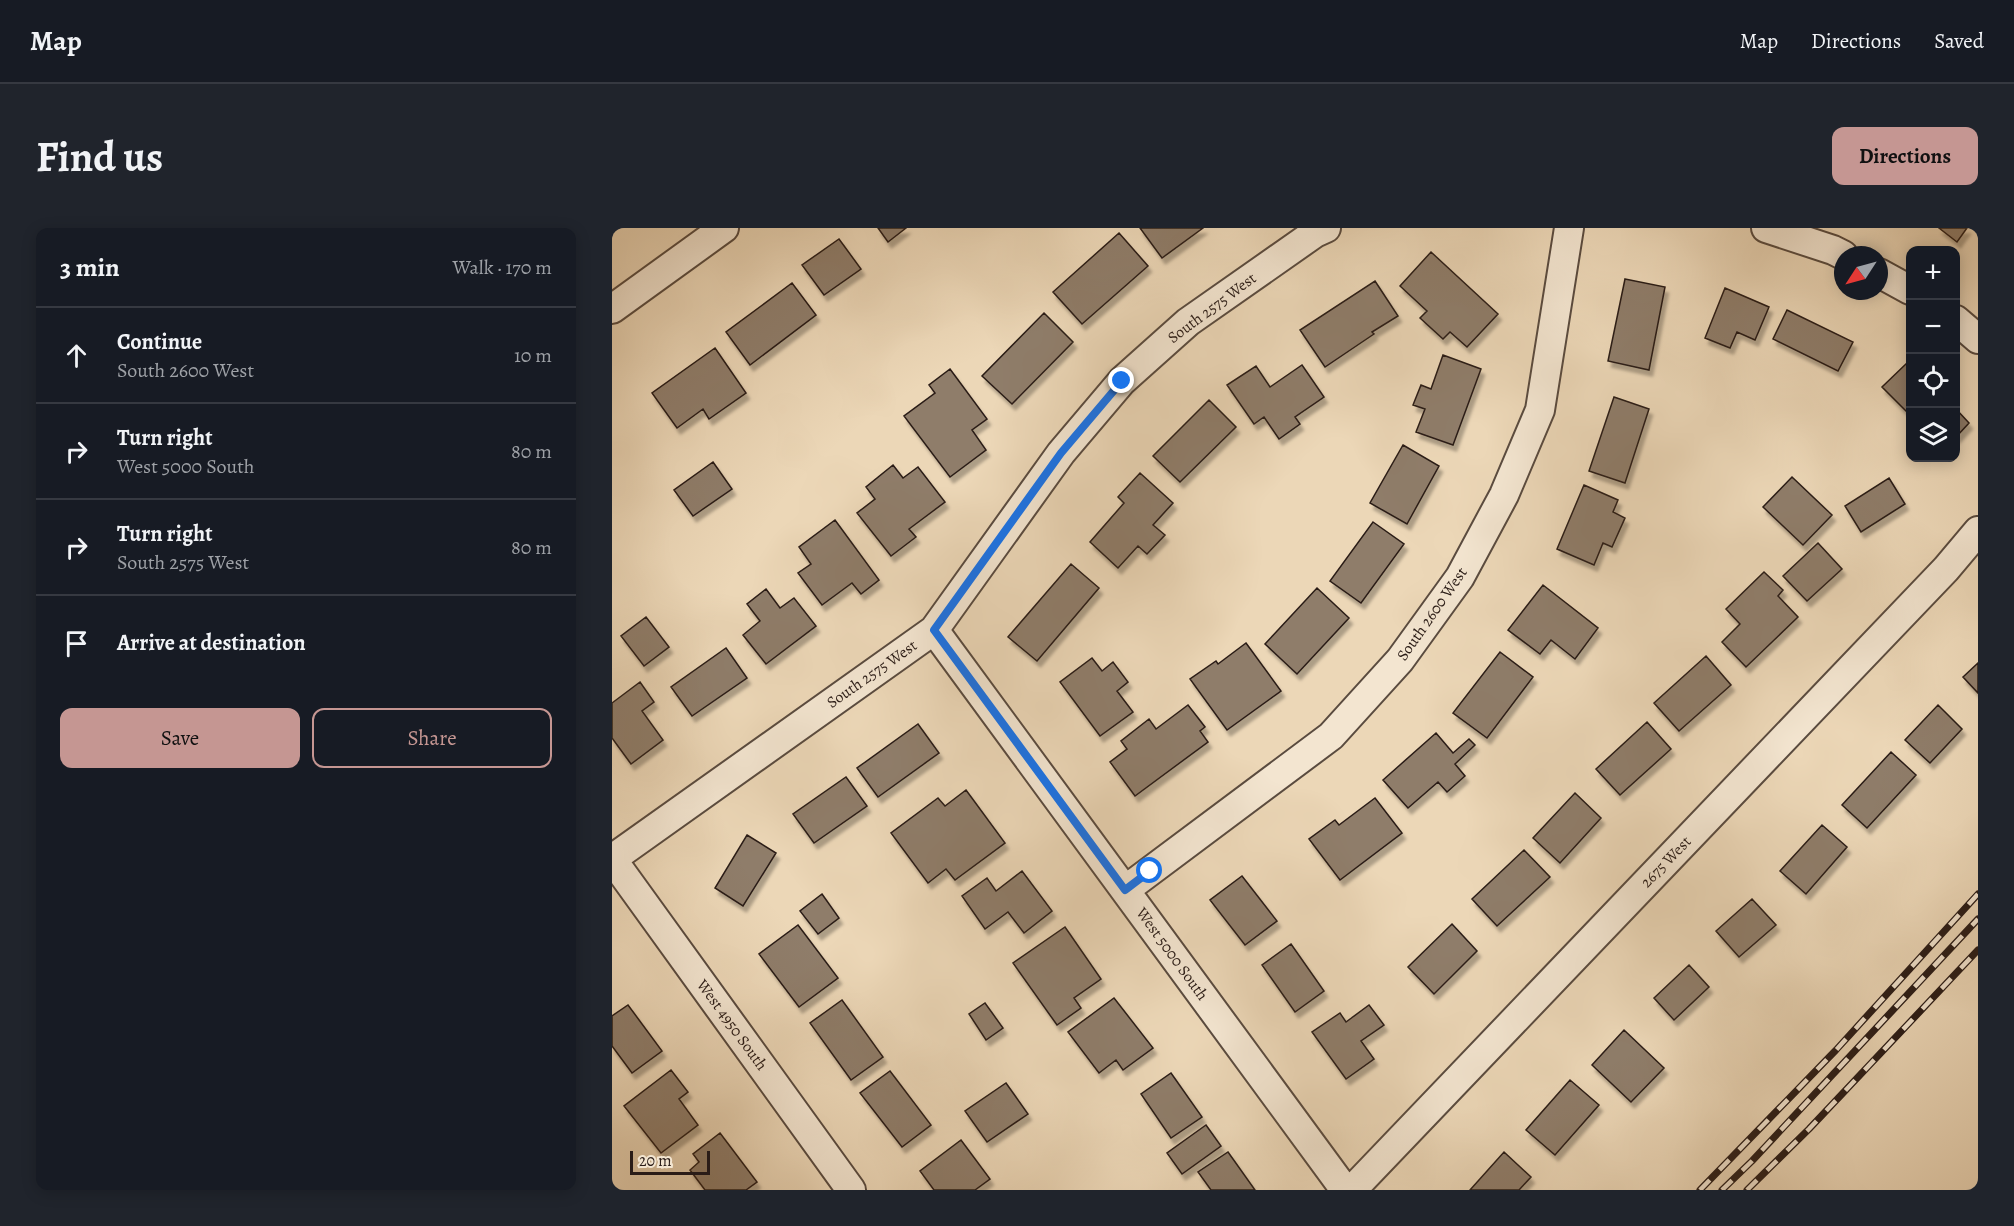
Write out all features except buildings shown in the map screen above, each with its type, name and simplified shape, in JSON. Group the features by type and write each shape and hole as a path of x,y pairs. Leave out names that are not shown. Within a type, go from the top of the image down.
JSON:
{"street":[{"path":"612,309 724,228"},
{"name":"South 2575 West","path":"612,859 934,630 1061,453 1122,381 1188,322 1315,233 1326,228"},
{"name":"South 2600 West","path":"1125,890 1331,736 1400,660 1460,577 1504,495 1540,410 1569,228"},
{"path":"1766,228 1834,250"},
{"path":"1888,278 1906,287"},
{"path":"1960,323 1978,339"},
{"name":"2675 West","path":"1352,1190 1938,578 1978,531"},
{"name":"West 5000 South","path":"934,630 1345,1190"},
{"name":"West 4950 South","path":"612,859 851,1190"}],"railway":[{"path":"1700,1190 1836,1050 1978,894"},
{"path":"1722,1190 1752,1161 1978,919"},
{"path":"1747,1190 1809,1129 1978,950"}],"route":[{"path":"1122,381 1061,453 934,630 1125,890 1150,871"}]}
